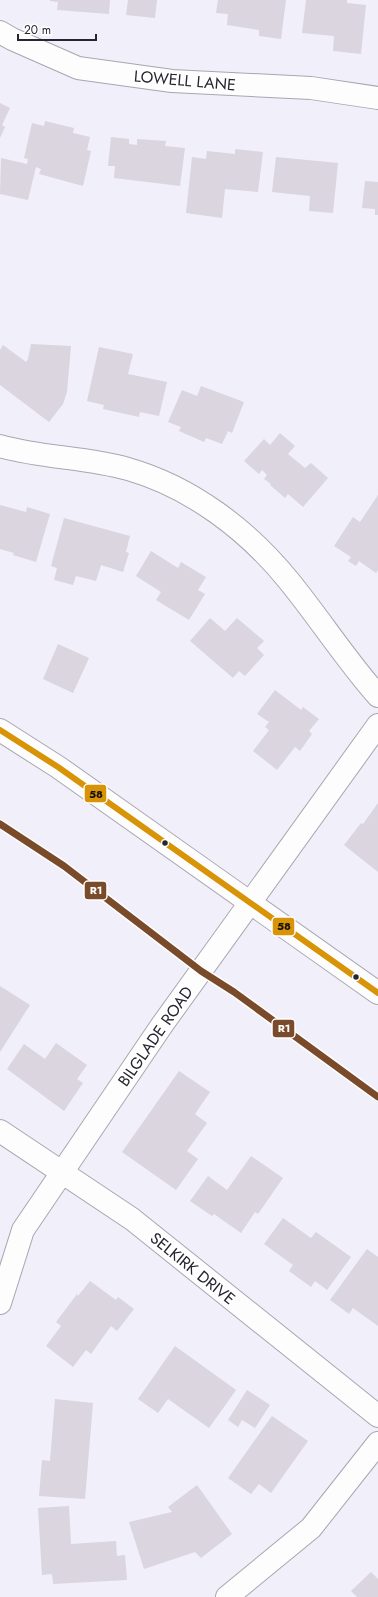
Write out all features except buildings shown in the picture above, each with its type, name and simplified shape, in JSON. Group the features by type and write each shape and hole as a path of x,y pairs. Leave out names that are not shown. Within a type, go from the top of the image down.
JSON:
{"street":[{"name":"LOWELL LANE","path":"0,32 12,39 78,68 172,81 311,88 378,98"},
{"path":"0,446 127,468 153,477 202,502 250,539 270,559 289,581 354,667 378,696"},
{"name":"BILGLADE ROAD","path":"0,1303 23,1230 162,1024 378,725"},
{"path":"0,730 58,767 378,993"},
{"name":"SELKIRK DRIVE","path":"0,1131 132,1219 378,1416"},
{"path":"227,1597 310,1528 378,1442"}],"transit line":[{"name":"58","path":"0,730 58,767 378,993"},
{"name":"R1","path":"0,824 64,866 201,971 234,992 378,1097"}]}
